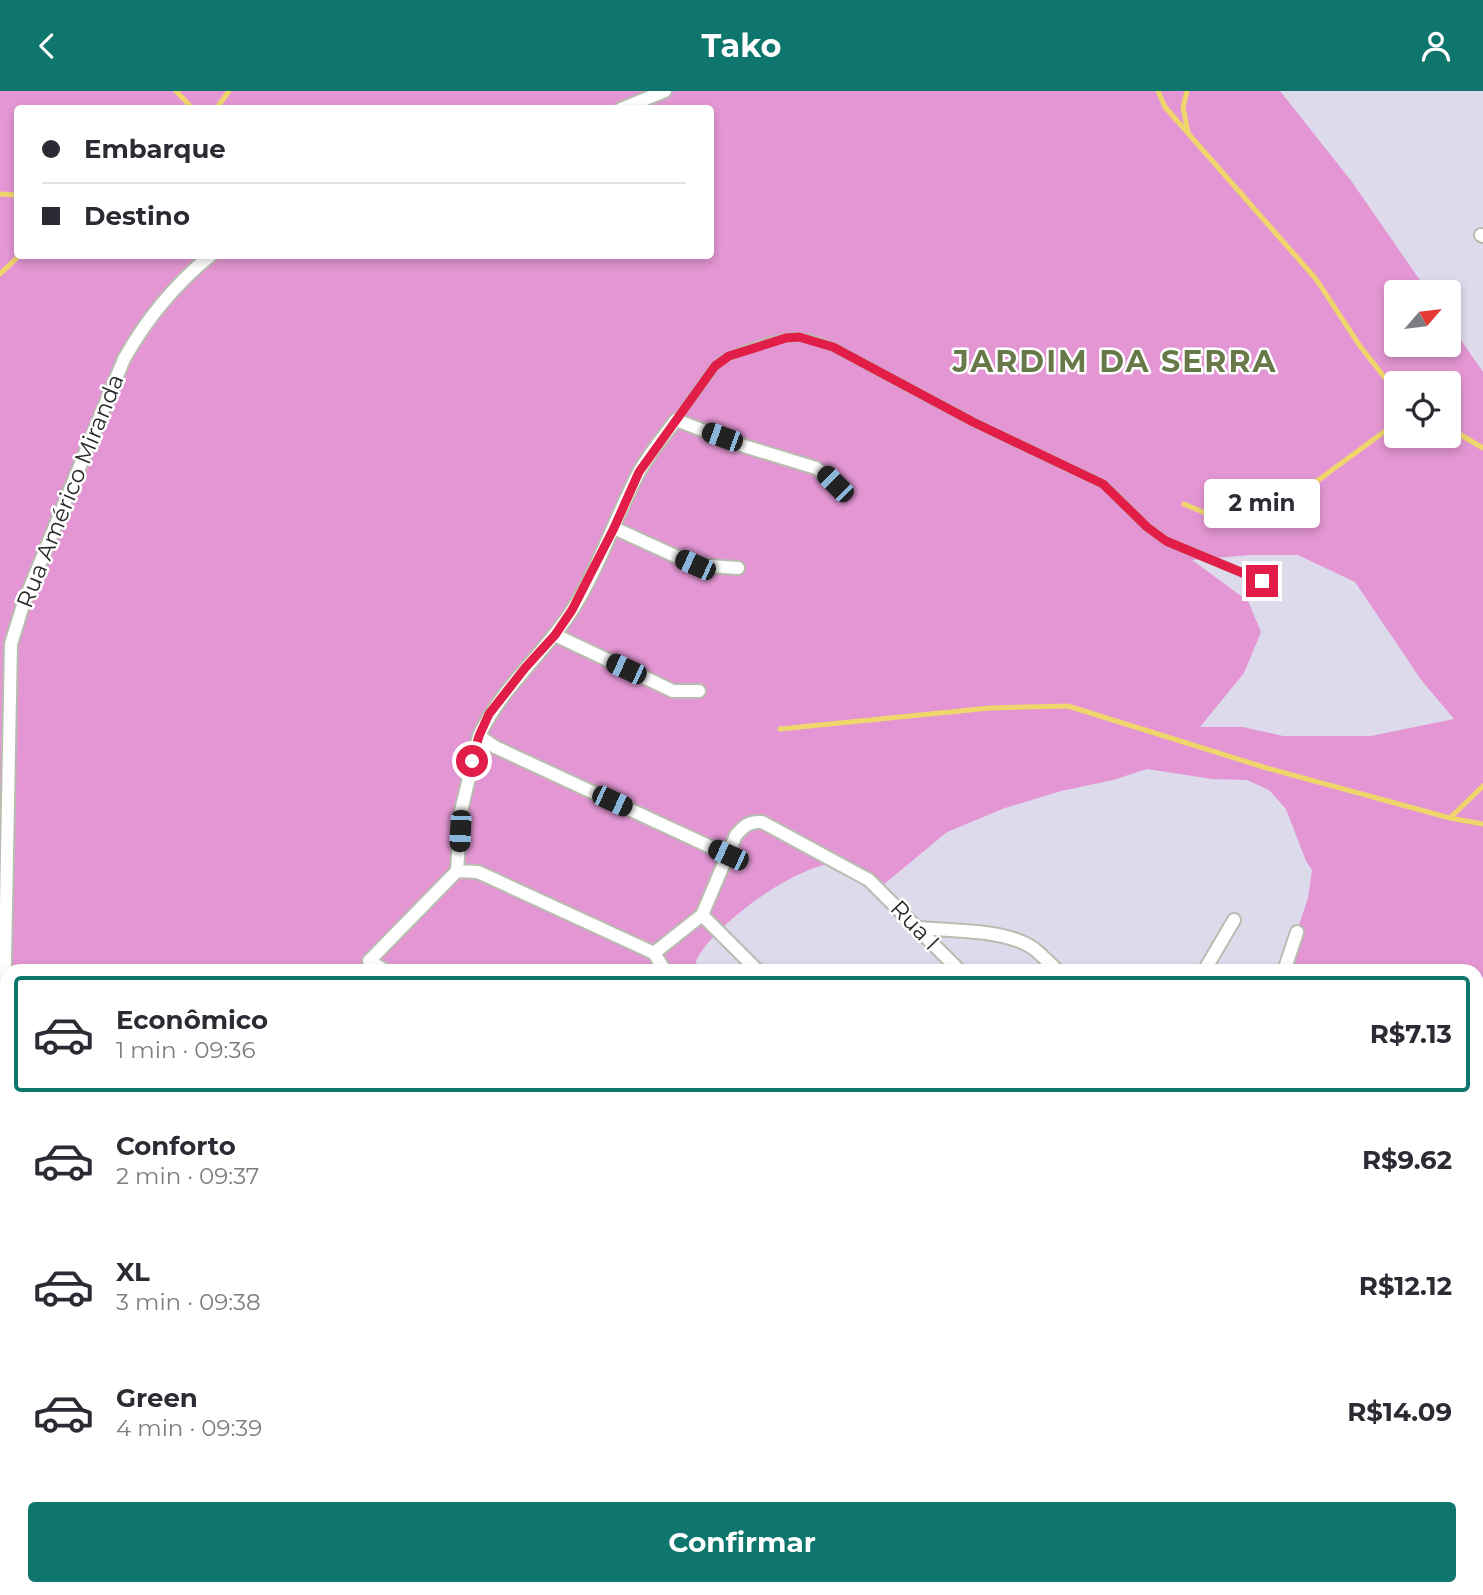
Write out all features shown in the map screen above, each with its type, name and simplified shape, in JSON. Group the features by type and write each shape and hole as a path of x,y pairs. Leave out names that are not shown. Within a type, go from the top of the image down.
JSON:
{"street":[{"path":"631,105 665,91"},
{"name":"Rua Américo Miranda","path":"4,964 11,644 24,602 124,359 143,326 163,300 186,275 206,259"},
{"path":"367,964 457,871 461,811 479,736 489,714 555,635 572,610 639,472 676,420 744,446 816,468 835,484"},
{"path":"614,528 695,565 738,568"},
{"path":"555,635 673,691 698,691"},
{"path":"479,736 495,747 728,855 702,915 654,953"},
{"name":"Rua I","path":"728,855 736,835 745,824 762,822 869,880 953,964"},
{"path":"457,871 478,873 654,953 661,964"},
{"path":"702,915 751,964"},
{"path":"1208,964 1234,920"},
{"path":"918,929 1008,938 1032,948 1050,964"},
{"path":"1286,964 1297,932"}],"lane":[{"path":"676,420 715,366 729,356 786,338 814,340 833,347 973,422 1085,474 1103,484 1157,535 1262,581"}],"shaded area":[{"path":"0,91 1280,91 1352,182 1420,280 1384,280 1384,357 1461,357 1461,340 1483,372 1483,964 1295,964 1298,928 1308,898 1312,870 1286,809 1269,790 1247,780 1212,779 1147,769 1005,808 947,832 883,885 851,864 833,863 812,869 788,880 741,911 705,946 697,964 0,964","holes":["1250,555 1298,555 1355,582 1422,681 1454,719 1371,736 1283,736 1243,727 1200,727 1244,673 1261,632 1248,601 1192,560"]}],"waterway":[{"path":"176,91 189,105"},
{"path":"219,105 229,91"},
{"path":"1158,91 1165,107 1316,279 1360,346 1384,377"},
{"path":"1187,91 1183,107 1188,132"},
{"path":"0,194 14,195"},
{"path":"0,274 16,259"},
{"path":"1184,504 1227,522 1252,520 1279,509 1384,432"},
{"path":"1461,435 1483,448"},
{"path":"780,729 990,708 1068,706 1270,769 1450,818 1483,824"},
{"path":"1450,818 1483,786"}],"district":[{"name":"JARDIM DA SERRA","path":"1115,362"}],"route":[{"path":"472,761 489,714 555,635 572,610 639,472 715,366 729,356 786,338 799,337 833,347 973,422 1085,474 1103,484 1147,527 1166,541 1262,581"}]}
